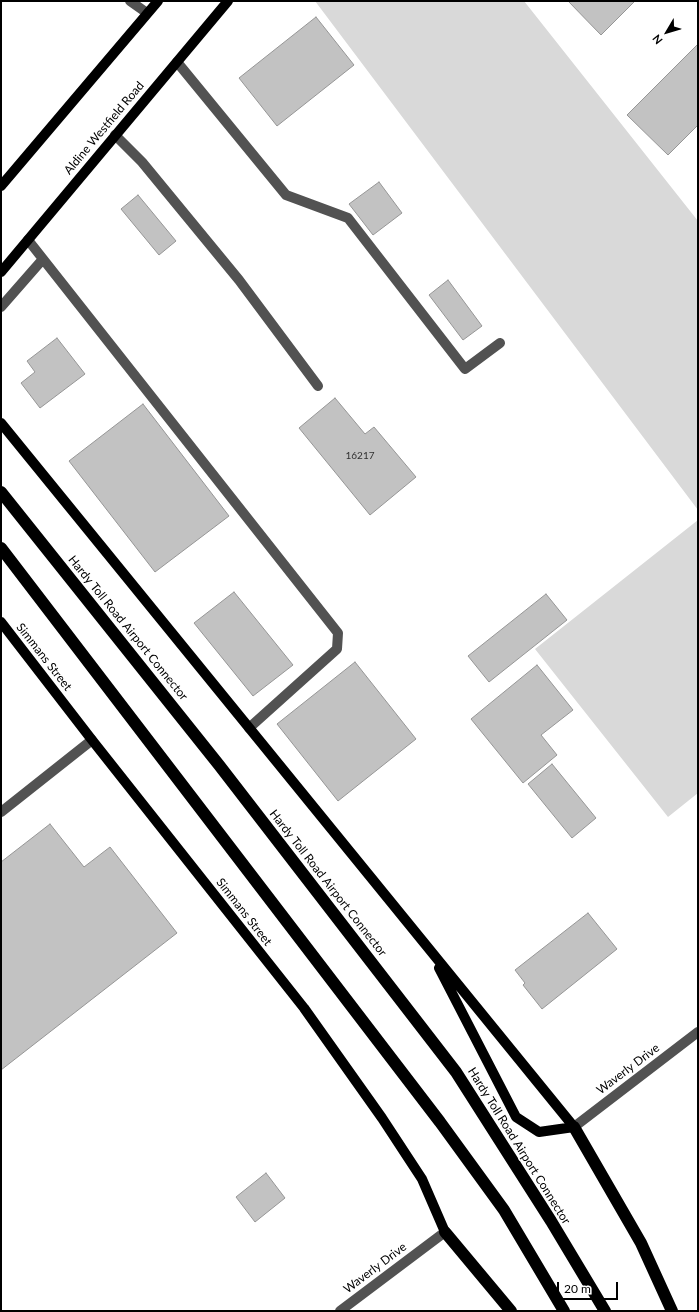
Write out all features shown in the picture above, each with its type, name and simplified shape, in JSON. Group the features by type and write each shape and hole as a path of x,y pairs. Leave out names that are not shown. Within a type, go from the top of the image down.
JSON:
{"highway":[{"name":"Hardy Toll Road Airport Connector","path":"1,492 219,765 456,1072 551,1221 605,1311"},
{"path":"1,548 440,1122 504,1210 564,1311"},
{"path":"574,1127 641,1243 672,1311"},
{"path":"445,1232 511,1311"}],"main road":[{"path":"1,186 158,1"},
{"name":"Aldine Westfield Road","path":"1,272 228,1"},
{"path":"1,423 574,1127"},
{"name":"Simmans Street","path":"1,622 92,740 304,1008 382,1118 422,1179 445,1232"},
{"path":"429,948 516,1117 539,1132 574,1127"}],"street":[{"path":"130,1 147,13"},
{"path":"177,62 286,195 348,218 465,369 500,343"},
{"path":"116,135 142,162 239,280 318,386"},
{"path":"28,240 338,633 337,649 249,728"},
{"path":"1,307 43,259"},
{"path":"1,812 92,740"},
{"name":"Waverly Drive","path":"574,1127 698,1032"},
{"name":"Waverly Drive","path":"340,1311 445,1232"}],"shaded area":[{"path":"315,1 524,1 698,221 698,510"},
{"path":"698,520 698,793 668,817 535,649"}],"building":[{"path":"568,1 635,1 601,35"},
{"path":"316,17 354,65 277,126 239,78"},
{"path":"698,44 698,125 668,155 627,115"},
{"path":"379,182 402,213 373,235 349,204"},
{"path":"138,195 176,241 159,255 121,209"},
{"path":"448,280 482,326 463,340 429,295"},
{"path":"57,338 85,374 40,408 21,383 35,372 27,361"},
{"path":"335,398 365,434 374,427 416,477 370,515 299,428"},
{"path":"143,404 229,516 155,572 69,461"},
{"path":"234,592 293,665 253,696 194,623"},
{"path":"546,594 567,620 489,682 468,656"},
{"path":"355,662 416,739 338,801 277,724"},
{"path":"537,665 573,710 541,735 557,755 523,783 471,719"},
{"path":"552,764 596,818 572,838 528,784"},
{"path":"50,824 84,867 110,847 177,933 1,1070 1,862"},
{"path":"588,913 617,949 542,1009 523,985 525,983 515,970"},
{"path":"266,1173 285,1198 255,1222 236,1197"}]}
